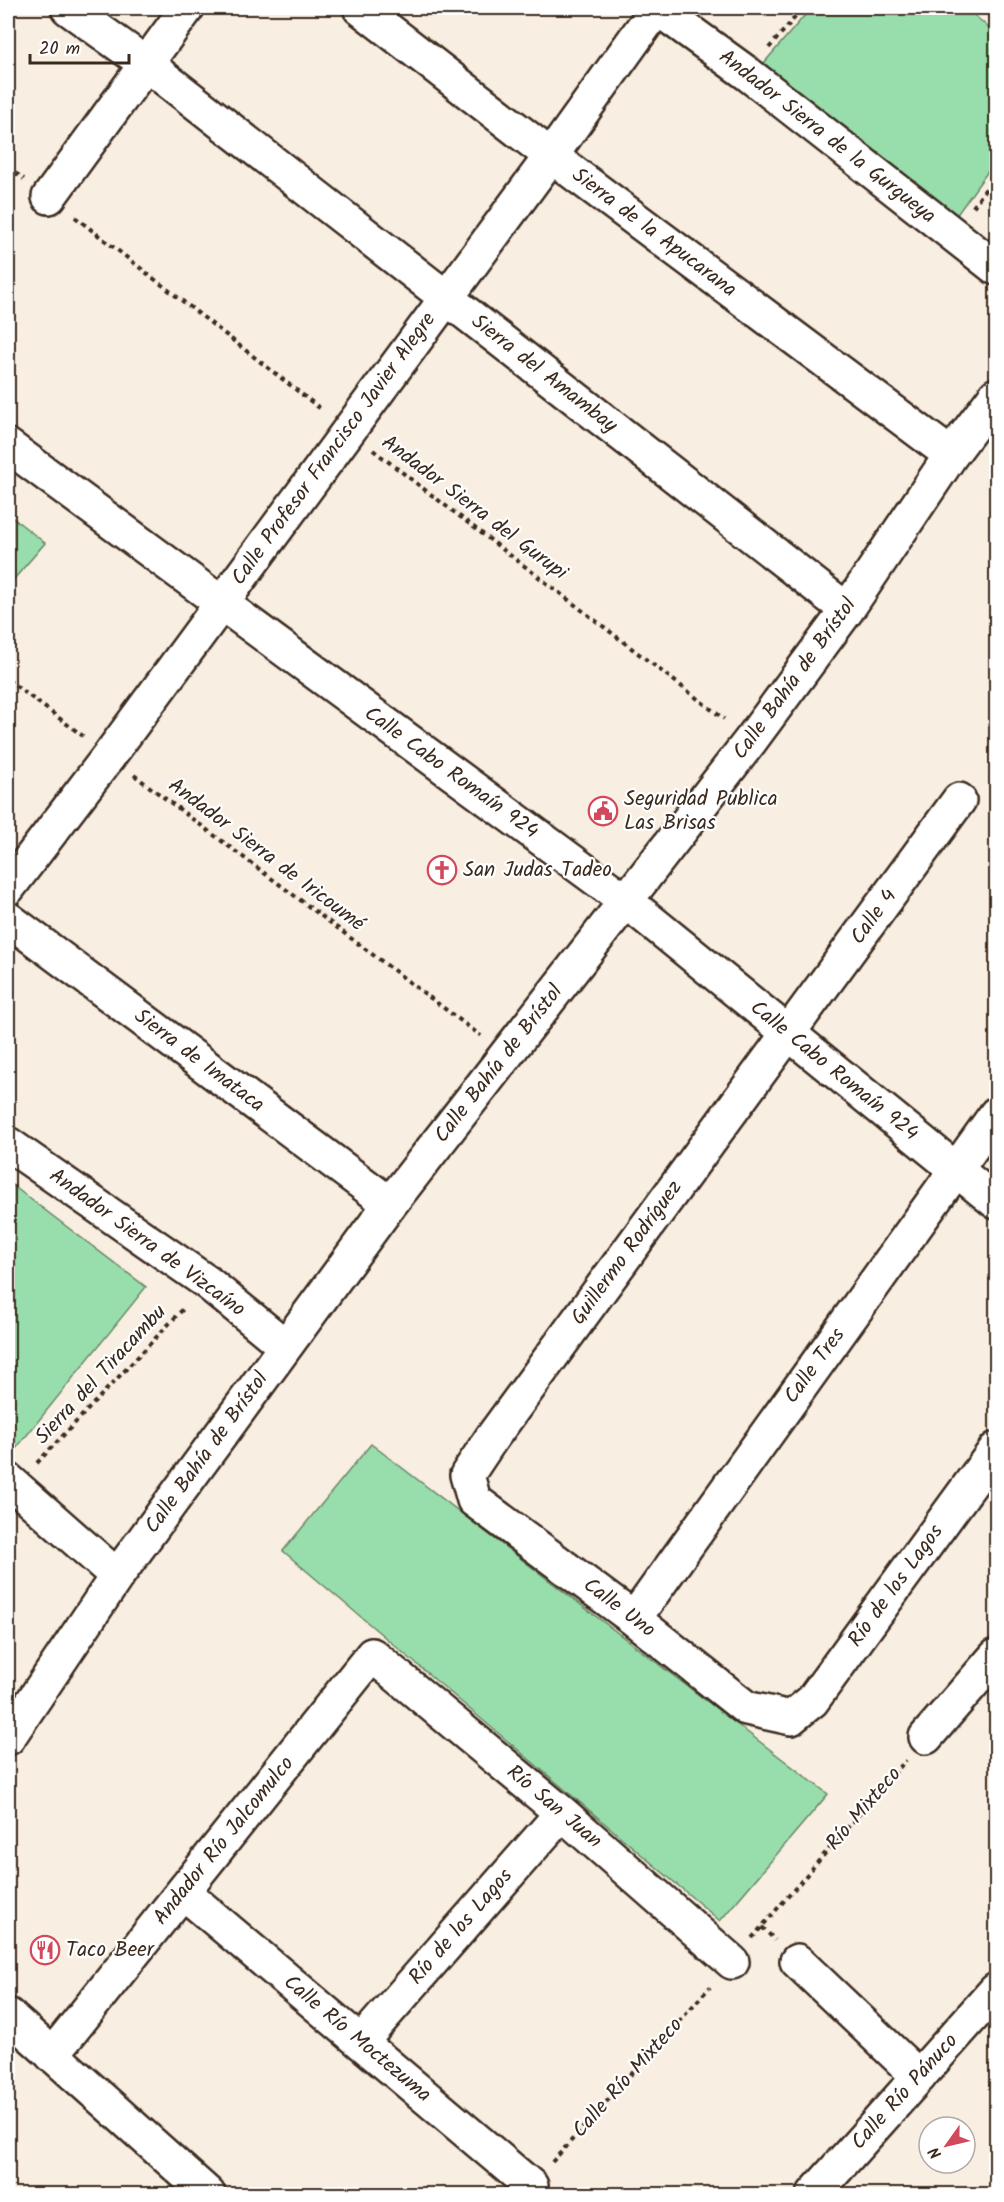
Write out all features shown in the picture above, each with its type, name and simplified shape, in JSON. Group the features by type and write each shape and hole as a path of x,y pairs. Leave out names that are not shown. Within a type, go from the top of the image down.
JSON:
{"street":[{"name":"Sierra del Amambay","path":"68,8 145,63 847,610"},
{"path":"49,197 187,8"},
{"name":"Sierra de la Apucarana","path":"360,8 551,156 951,455"},
{"name":"Calle Profesor Francisco Javier Alegre","path":"8,888 109,756 551,156 657,8"},
{"name":"Andador Sierra de la Gurgueya","path":"657,8 748,74 996,268"},
{"name":"Calle Bahía de Brístol","path":"10,1728 117,1576 390,1204 751,740 847,610 951,455 996,394"},
{"name":"Calle Cabo Romaín 924","path":"8,446 626,901 996,1202"},
{"name":"Calle 4","path":"789,1034 959,800"},
{"name":"Sierra de Imataca","path":"8,919 390,1204"},
{"name":"Guillermo Rodríguez","path":"467,1475 490,1439 789,1034"},
{"name":"Calle Tres","path":"634,1619 996,1114"},
{"name":"Andador Sierra de Vizcaíno","path":"8,1144 208,1283 285,1346"},
{"name":"Río de los Lagos","path":"791,1718 812,1701 996,1449"},
{"name":"Calle Uno","path":"467,1475 474,1500 634,1619 746,1708 791,1718"},
{"path":"11,1484 117,1576"},
{"name":"Río San Juan","path":"372,1655 562,1813 732,1962"},
{"name":"Andador Río Jalcomulco","path":"52,2055 372,1655"},
{"path":"926,1737 996,1656"},
{"name":"Río de los Lagos","path":"361,2042 562,1813"},
{"name":"Calle Río Moctezuma","path":"183,1892 361,2042 527,2190"},
{"path":"797,1961 919,2077"},
{"name":"Calle Río Pánuco","path":"814,2194 996,1990"},
{"path":"8,2015 208,2194"}],"path":[{"path":"748,74 803,8"},
{"path":"984,8 996,18"},
{"name":"Andador Sierra del Gurupi","path":"8,168 49,197 751,740"},
{"path":"954,235 996,174"},
{"name":"Andador Sierra de Iricoumé","path":"8,680 506,1054"},
{"name":"Sierra del Tiracambu","path":"11,1484 208,1283"},
{"name":"Río Mixteco","path":"732,1962 926,1737"},
{"name":"Calle Río Mixteco","path":"527,2190 732,1962"}],"green space":[{"path":"811,8 966,8 996,34 996,160 951,223 758,70"},
{"path":"8,514 45,543 8,586"},
{"path":"8,1182 146,1287 15,1450 8,1443"},
{"path":"371,1444 828,1794 720,1921 283,1551"}],"place":[{"name":"Seguridad Publica Las Brisas","path":"603,811"},
{"name":"San Judas Tadeo","path":"442,870"},
{"name":"Taco Beer","path":"45,1950"}]}
